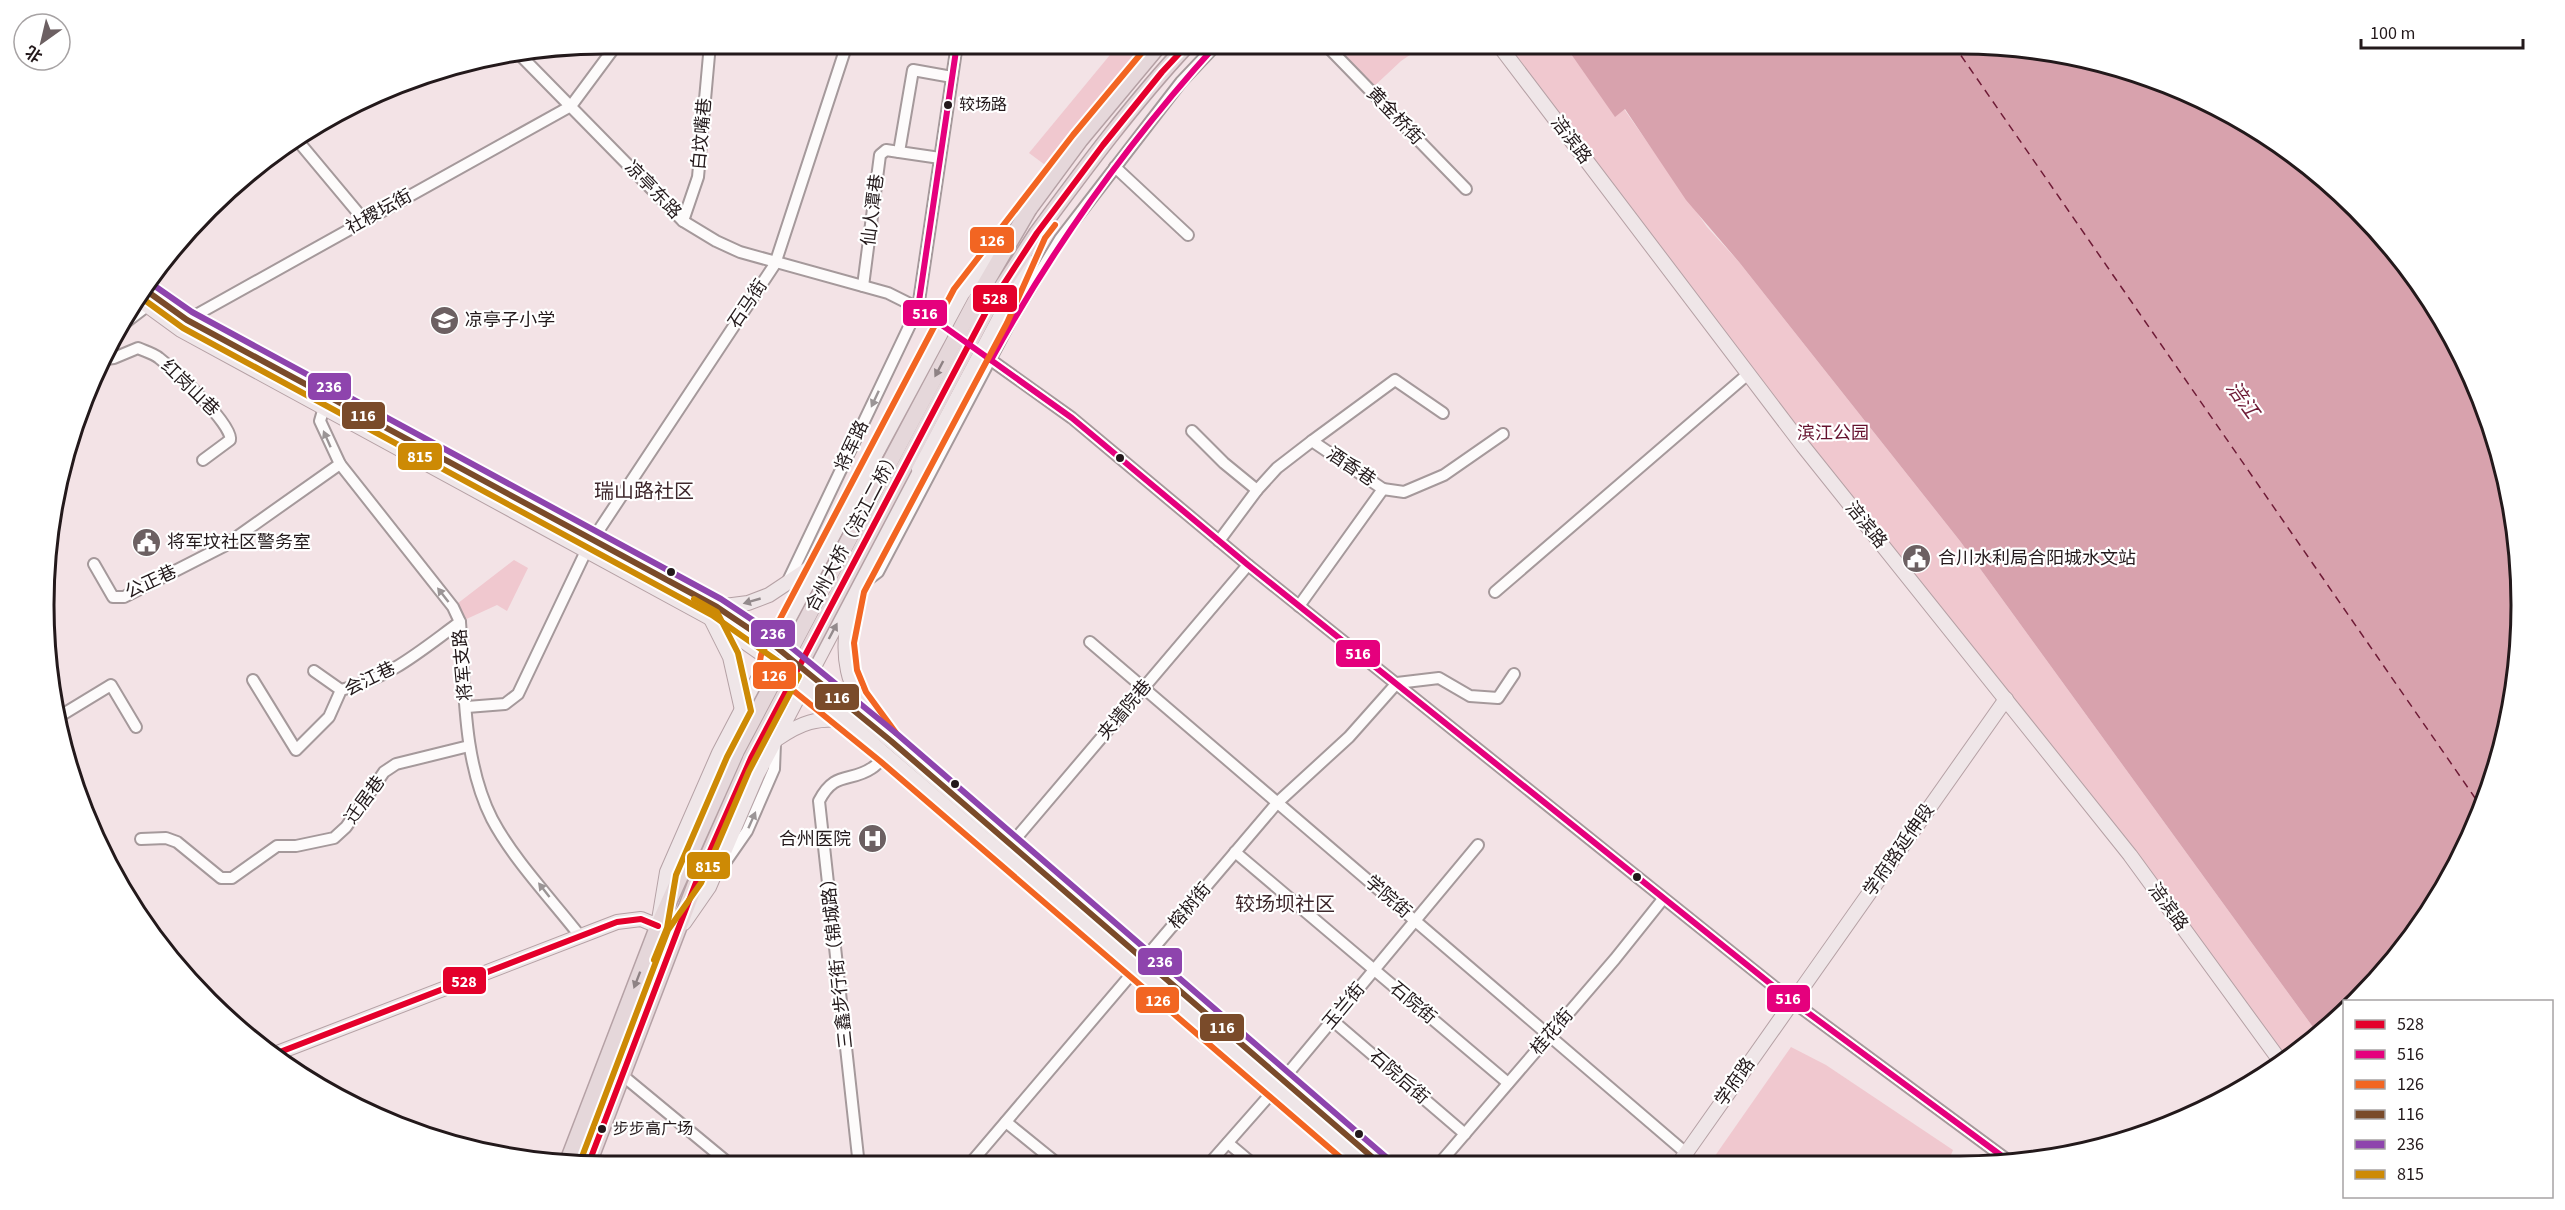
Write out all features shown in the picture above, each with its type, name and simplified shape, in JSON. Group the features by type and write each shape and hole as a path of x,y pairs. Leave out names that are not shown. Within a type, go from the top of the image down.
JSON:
{"highway":[{"name":"合州大桥（涪江二桥）","path":"570,1155 658,926 737,750 975,300 1029,209 1087,131 1152,54"},
{"name":"合州大桥（涪江二桥）","path":"592,1156 676,934 751,758 987,310 1037,233 1102,145 1179,54"}],"main road":[{"name":"涪滨路","path":"1506,54 1803,446 2130,855 2276,1056"},
{"path":"282,1051 617,922 641,919 658,926 667,872 719,753 962,294 1029,209"},
{"path":"676,934 709,887 757,775 999,319 1037,233"},
{"path":"151,294 187,320 775,646 891,741 1006,849"},
{"path":"144,304 181,330 324,407 590,544"},
{"path":"713,612 769,595 819,562"},
{"path":"855,589 845,643 848,672 858,696 891,741"},
{"path":"713,612 1006,849 1279,1084 1370,1156"},
{"path":"713,612 730,657 742,710"},
{"name":"学府路延伸段","path":"1792,1001 2006,699"},
{"path":"776,740 798,725 824,718 845,720"},
{"name":"学府路","path":"1684,1156 1792,1001"},
{"path":"1279,1084 1354,1156"}],"street":[{"path":"571,106 610,54"},
{"name":"白坟嘴巷","path":"683,221 698,177 709,54"},
{"name":"石马街","path":"467,707 505,704 518,694 590,544 775,264 844,54"},
{"path":"918,308 955,54"},
{"path":"855,589 878,572 991,360 1060,239 1181,82 1208,54"},
{"name":"黄金桥街","path":"1335,54 1466,189"},
{"name":"凉亭东路","path":"529,60 571,106 683,221 716,241 775,264 888,293 918,308 1072,418 1248,565 1663,899 1792,1001 2000,1155"},
{"name":"仙人潭巷","path":"899,152 913,70 952,76"},
{"name":"社稷坛街","path":"187,320 571,106"},
{"path":"302,145 364,220"},
{"name":"仙人潭巷","path":"863,286 880,155 886,150 940,158"},
{"path":"1114,167 1188,235"},
{"name":"将军路","path":"787,583 918,308"},
{"name":"红岗山巷","path":"112,358 138,348 158,357 222,418 231,433 230,440 203,460"},
{"path":"1495,592 1748,374"},
{"path":"1312,441 1395,380 1443,413"},
{"name":"将军支路","path":"324,407 320,421 340,464 453,607 460,622 469,746 486,805 493,821 580,936"},
{"path":"1192,431 1210,451 1257,490"},
{"path":"1383,489 1404,492 1444,475 1503,434"},
{"name":"酒香巷","path":"1219,541 1257,490 1277,468 1312,441 1383,489 1299,606"},
{"name":"公正巷","path":"94,564 113,597 124,597 224,546 340,464"},
{"name":"夹墙院巷","path":"1006,849 1248,565"},
{"name":"会江巷","path":"253,680 296,750 329,717 341,690 367,684 387,674 460,622"},
{"name":"学院街","path":"1090,642 1548,1035 1681,1156"},
{"path":"314,671 341,690"},
{"path":"1397,683 1439,678 1470,696 1498,698 1514,674"},
{"name":"榕树街","path":"977,1156 1277,802 1349,737 1397,683"},
{"path":"65,713 111,685 136,727"},
{"name":"迁居巷","path":"141,839 166,838 177,842 221,878 232,878 278,846 296,846 334,838 346,827 384,772 396,764 469,746"},
{"name":"三鑫步行街（锦城路）","path":"858,1156 819,801 826,788 838,780 871,769 886,754"},
{"name":"玉兰街","path":"1216,1156 1279,1084 1478,844"},
{"name":"石院街","path":"1235,852 1508,1083"},
{"name":"桂花街","path":"1446,1156 1615,959 1663,899"},
{"name":"石院后街","path":"1332,1020 1465,1134"},
{"path":"622,1075 720,1156"},
{"path":"1006,1122 1048,1156"},
{"path":"1228,1143 1243,1156"}],"green space":[{"path":"1111,54 1151,54 1056,173 1029,153"},
{"path":"1335,54 1411,54 1401,61 1370,90"},
{"name":"滨江公园","path":"1506,54 1571,54 1615,116 1624,109 1707,227 1739,262 1960,541 2313,1027 2276,1056"},
{"path":"514,560 528,568 507,611 497,605 460,622 453,607"},
{"path":"1791,1047 1826,1065 1953,1150 1950,1156 1715,1156"}],"water":[{"name":"涪江","path":"1571,54 1960,54 1996,55 2067,65 2137,83 2204,111 2236,128 2295,168 2323,191 2350,215 2397,270 2418,299 2454,361 2482,428 2492,462 2506,533 2510,569 2510,641 2506,677 2492,748 2482,782 2454,849 2418,911 2397,940 2350,995 2313,1027 1960,541 1739,262 1686,200 1625,109 1615,117"}],"ferry route":[{"path":"1960,54 2476,799"}],"transit line":[{"name":"516","path":"956,54 918,308 1072,418 1248,565 1792,1001 2000,1155"},
{"name":"126","path":"1141,54 1073,135 954,289 761,655 760,661 763,666 880,761 1339,1156"},
{"name":"528","path":"592,1156 695,885 751,758 987,310 1037,233 1103,145 1179,54"},
{"name":"516","path":"991,360 1015,317 1095,195 1153,118 1208,54"},
{"name":"126","path":"896,733 866,692 857,670 854,643 864,592 1007,323 1045,238 1055,225"},
{"name":"236","path":"156,287 192,312 721,599 781,639 897,734 1385,1156"},
{"name":"116","path":"151,294 187,320 717,607 775,646 891,741 1371,1156"},
{"name":"815","path":"146,301 183,328 712,615 799,676 749,771 701,883 668,930 583,1155"},
{"name":"815","path":"654,960 667,928 676,875 727,757 751,711 738,653 717,612 694,599"},
{"name":"528","path":"282,1051 617,922 641,919 658,926"}],"place":[{"name":"较场路","path":"948,105"},
{"name":"凉亭子小学","path":"444,320"},
{"name":"将军坟社区警务室","path":"146,542"},
{"name":"合川水利局合阳城水文站","path":"1917,558"},
{"name":"合州医院","path":"872,839"},
{"name":"步步高广场","path":"602,1129"}],"district":[{"name":"瑞山路社区","path":"644,492"},
{"name":"较场坝社区","path":"1285,905"}]}
